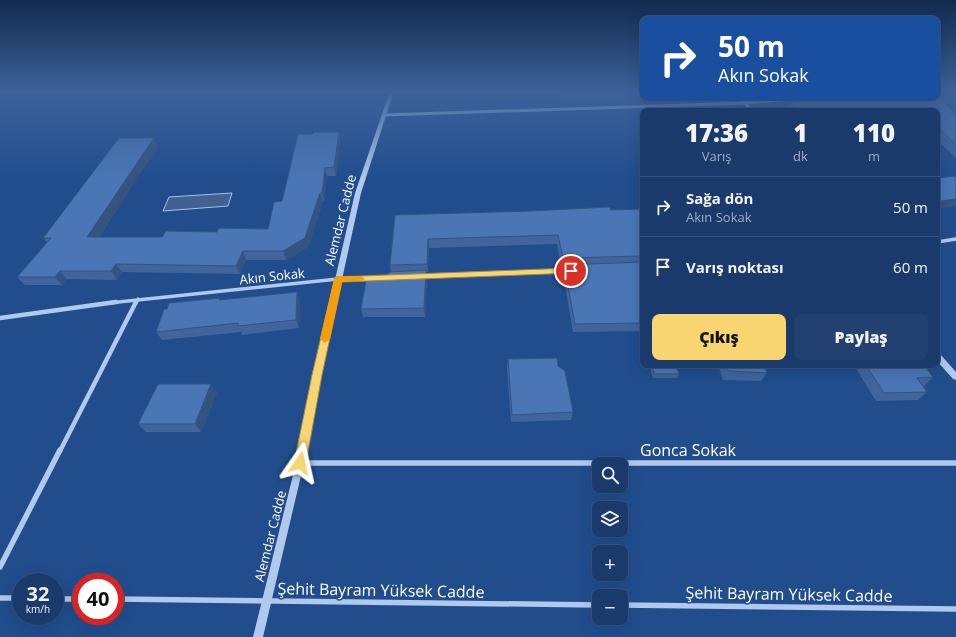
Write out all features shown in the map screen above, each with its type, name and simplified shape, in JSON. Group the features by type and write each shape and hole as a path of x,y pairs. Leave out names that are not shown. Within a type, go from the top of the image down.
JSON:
{"street":[{"name":"Alemdar Cadde","path":"258,637 300,463 317,375 358,194 382,121"},
{"path":"940,242 956,239"},
{"path":"416,276 571,271"},
{"name":"Akın Sokak","path":"0,318 138,299 338,279 377,278"},
{"path":"0,567 138,299"},
{"path":"940,359 956,377"},
{"name":"Gonca Sokak","path":"300,463 956,463"},
{"path":"0,598 12,598"},
{"name":"Şehit Bayram Yüksek Cadde","path":"124,599 592,605"},
{"name":"Şehit Bayram Yüksek Cadde","path":"628,605 956,609"}],"water":[{"path":"232,193 228,206 163,211 169,197"}],"building":[{"path":"940,121 956,121 956,144 940,130"},
{"path":"314,132 339,132 334,167 325,168 322,193 320,193 305,238 283,251 243,251 236,266 116,264 111,271 60,271 55,277 17,277 51,238 43,238 119,138 154,138 87,237 162,237 166,231 217,232 219,228 268,229 274,202 282,201 298,134 313,134"},
{"path":"956,176 956,199 940,200 940,178"},
{"path":"610,207 611,210 640,209 640,256 563,258 558,235 428,239 427,264 390,265 395,215"},
{"path":"640,262 640,323 575,324 564,265"},
{"path":"426,270 424,308 361,309 367,275"},
{"path":"297,292 296,320 238,326 238,323 156,332 164,309 167,309 169,303 220,298 219,300"},
{"path":"557,358 558,366 565,371 573,412 512,415 508,359"},
{"path":"653,368 677,368 679,374 654,374"},
{"path":"726,368 765,368 767,373 728,371"},
{"path":"868,368 926,368 933,377 917,378 927,392 884,393"},
{"path":"158,384 211,384 195,424 138,424"}],"slow traffic":[{"path":"325,339 338,279 361,279"}],"route":[{"path":"300,463 338,279 571,271"}]}
